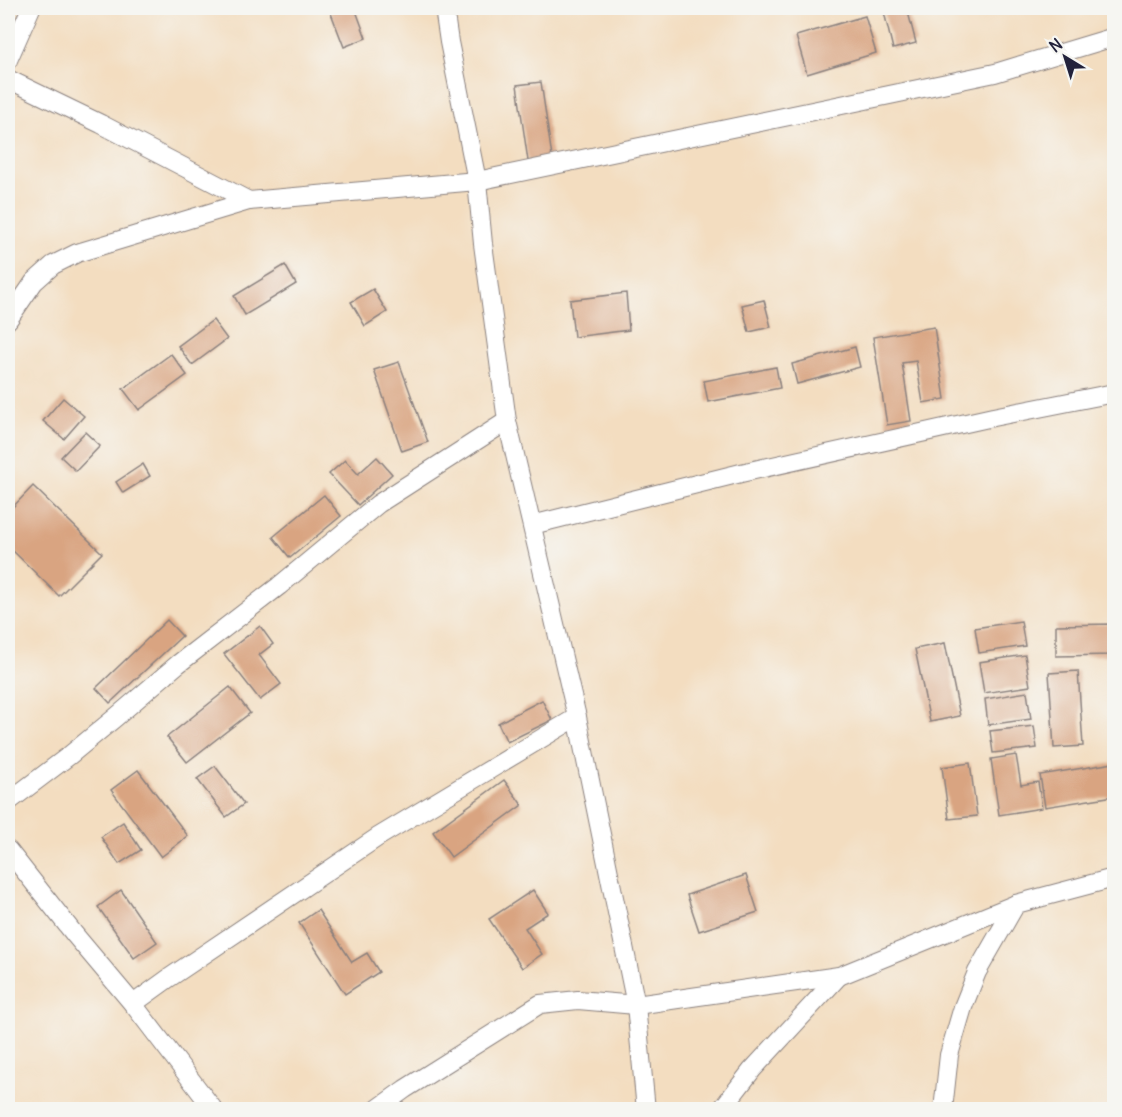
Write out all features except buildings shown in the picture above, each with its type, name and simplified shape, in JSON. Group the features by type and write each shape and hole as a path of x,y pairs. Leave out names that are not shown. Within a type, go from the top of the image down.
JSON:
{"street":[{"path":"8,60 31,8"},
{"path":"444,8 477,181 483,244 507,421 577,717 636,1005 646,1110"},
{"path":"8,320 34,282 53,265 77,253 249,201 477,181 995,73 1114,37"},
{"path":"8,79 102,124 249,201"},
{"path":"532,525 741,473 993,417 1114,393"},
{"path":"8,802 70,755 178,664 378,504 507,421"},
{"path":"133,1004 378,837 577,717"},
{"path":"8,850 133,1004 214,1110"},
{"path":"376,1110 405,1089 540,1005 578,1000 636,1005 839,976 1016,904 1114,878"},
{"path":"943,1110 949,1054 963,1007 977,972 1016,904"},
{"path":"722,1110 752,1070 839,976"}]}
